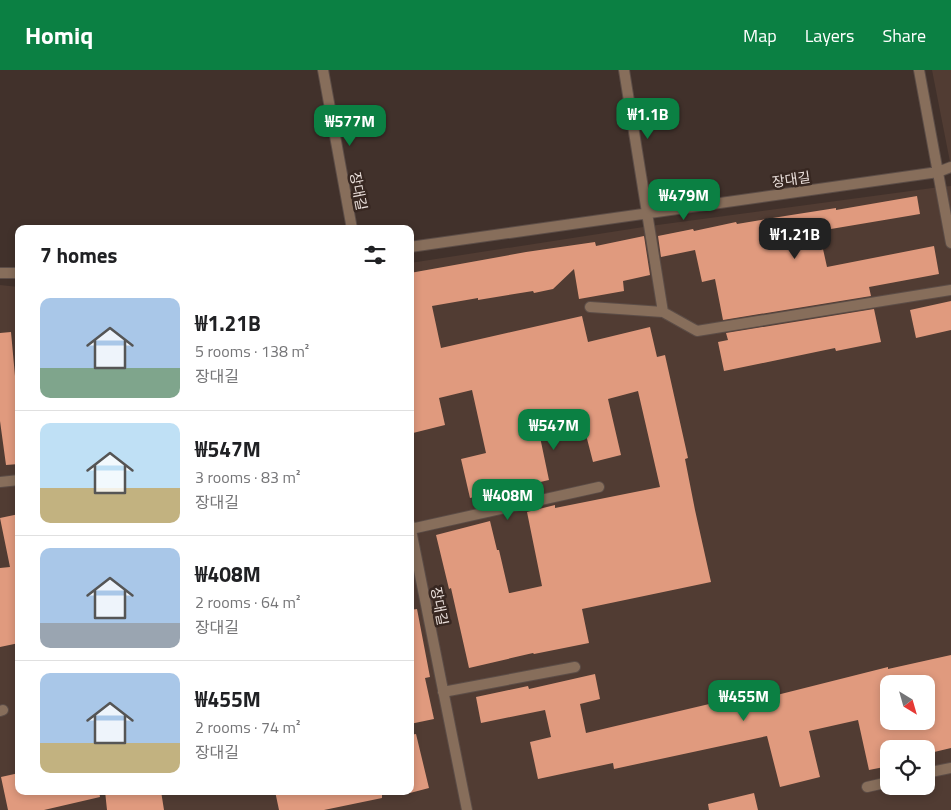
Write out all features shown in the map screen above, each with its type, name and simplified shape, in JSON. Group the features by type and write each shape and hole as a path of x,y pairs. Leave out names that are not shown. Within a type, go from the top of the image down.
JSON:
{"street":[{"name":"장대길","path":"323,70 351,225"},
{"path":"624,70 663,312"},
{"path":"919,70 951,242"},
{"name":"장대길","path":"414,246 938,172 951,168"},
{"path":"0,273 15,272"},
{"path":"590,307 663,312 697,331 951,290"},
{"path":"0,482 15,480"},
{"path":"414,526 599,487"},
{"name":"장대길","path":"414,547 467,810"},
{"path":"443,692 575,667"},
{"path":"935,772 951,768"},
{"path":"867,786 880,784"}],"shaded area":[{"path":"932,70 951,70 951,167"},
{"path":"951,186 951,810 0,810 0,285 15,287 15,795 414,795 414,262 650,226"}],"building":[{"path":"917,196 920,214 819,231 827,267 934,246 939,274 869,287 871,296 723,320 715,279 702,282 695,250 661,257 658,236 736,222 737,224 836,208 836,210"},
{"path":"644,236 650,275 623,281 624,291 579,299 574,269 553,289 478,300 478,298 432,306 441,348 582,316 588,342 650,327 657,357 665,355 688,458 685,459 711,582 582,609 589,643 533,653 469,668 451,588 449,589 436,535 490,521 510,593 542,586 527,512 555,505 555,508 660,487 638,391 608,399 621,455 593,462 584,427 540,437 549,480 470,498 461,459 486,453 472,390 439,398 445,425 414,433 414,272 526,252 595,242 596,246"},
{"path":"951,301 951,330 916,338 910,310"},
{"path":"874,309 881,342 836,351 835,348 724,371 718,342 728,340 726,333"},
{"path":"11,332 15,376 15,464 6,465 0,421 0,333"},
{"path":"15,515 15,644 0,647 0,568 10,567 0,518"},
{"path":"414,609 417,609 430,677 425,678 434,719 414,723"},
{"path":"951,655 951,748 935,752 935,740 880,740 880,768 869,770 858,720 809,731 820,777 780,787 767,736 614,769 613,763 538,779 530,742 551,737 545,710 481,723 476,697 528,686 529,689 595,674 600,699 580,704 586,733 739,697 741,704 888,667 888,669"},
{"path":"414,734 416,734 429,788 414,792"},
{"path":"15,774 15,795 100,795 100,797 44,810 8,810 1,777"},
{"path":"754,793 758,810 709,810 708,804"},
{"path":"105,795 162,795 164,810 107,810"},
{"path":"276,795 382,795 382,798 324,810 279,810"}]}
